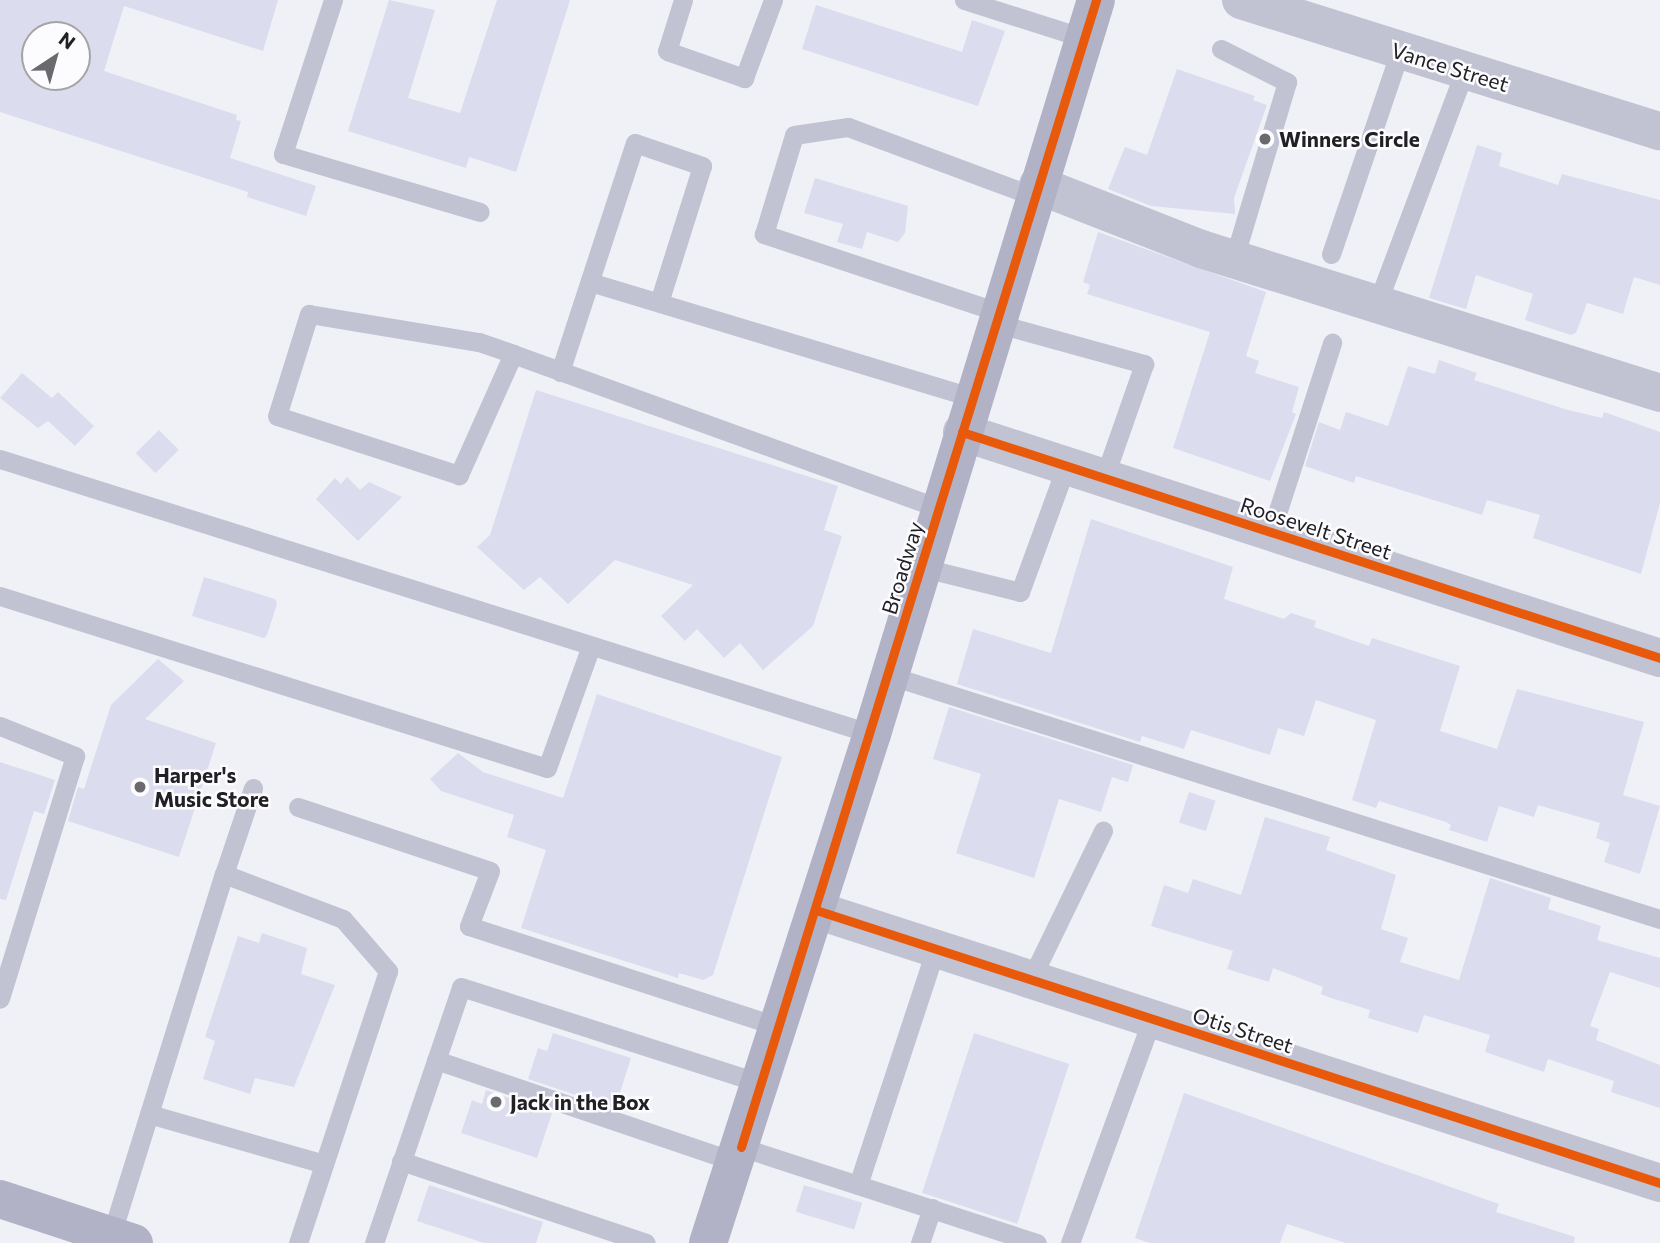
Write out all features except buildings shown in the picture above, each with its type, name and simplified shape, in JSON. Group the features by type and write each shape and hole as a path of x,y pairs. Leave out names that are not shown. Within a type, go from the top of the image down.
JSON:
{"main road":[{"name":"Broadway","path":"718,1240 738,1154 872,734 920,567 1096,0"},
{"path":"0,1199 122,1239"}],"street":[{"name":"Vance Street","path":"1241,0 1315,11 1401,51 1660,131"},
{"path":"1036,191 1234,259 1660,393"},
{"name":"Roosevelt Street","path":"967,414 1066,466 1660,658"},
{"name":"Otis Street","path":"816,910 1660,1183"}],"lane":[{"path":"333,0 283,154 480,212"},
{"path":"683,0 667,51 744,78 773,0"},
{"path":"964,0 1084,38"},
{"path":"1221,49 1287,82 1234,259"},
{"path":"1331,254 1401,51"},
{"path":"1377,304 1464,72"},
{"path":"1036,191 848,127 794,135 764,234 997,318 1143,364 1104,478"},
{"path":"560,372 635,143 702,166 659,302"},
{"path":"590,282 659,302 967,414"},
{"path":"513,354 459,475 277,416 309,314 479,342 513,354 560,372 939,508"},
{"path":"1271,532 1332,343"},
{"path":"0,458 872,734"},
{"path":"920,567 1020,592 1066,466"},
{"path":"0,596 547,768 591,646"},
{"path":"888,675 1660,919"},
{"path":"0,726 75,756 0,999"},
{"path":"122,1239 149,1114 253,788"},
{"path":"298,807 490,872 469,926 779,1027"},
{"path":"1031,979 1102,831"},
{"path":"224,874 343,919 388,971 298,1243"},
{"path":"858,1185 936,948"},
{"path":"373,1243 461,987 761,1083"},
{"path":"1070,1243 1152,1018"},
{"path":"436,1060 738,1154 858,1185 1012,1239 1037,1243"},
{"path":"149,1114 324,1164"},
{"path":"401,1161 646,1243"},
{"path":"920,1243 932,1209"}],"cycle path":[{"path":"741,1147 1096,0"},
{"path":"962,432 1660,658"},
{"path":"816,910 1660,1183"}],"place":[{"name":"Winners Circle","path":"1265,139"},
{"name":"Harper's Music Store","path":"140,787"},
{"name":"Jack in the Box","path":"496,1102"}]}
